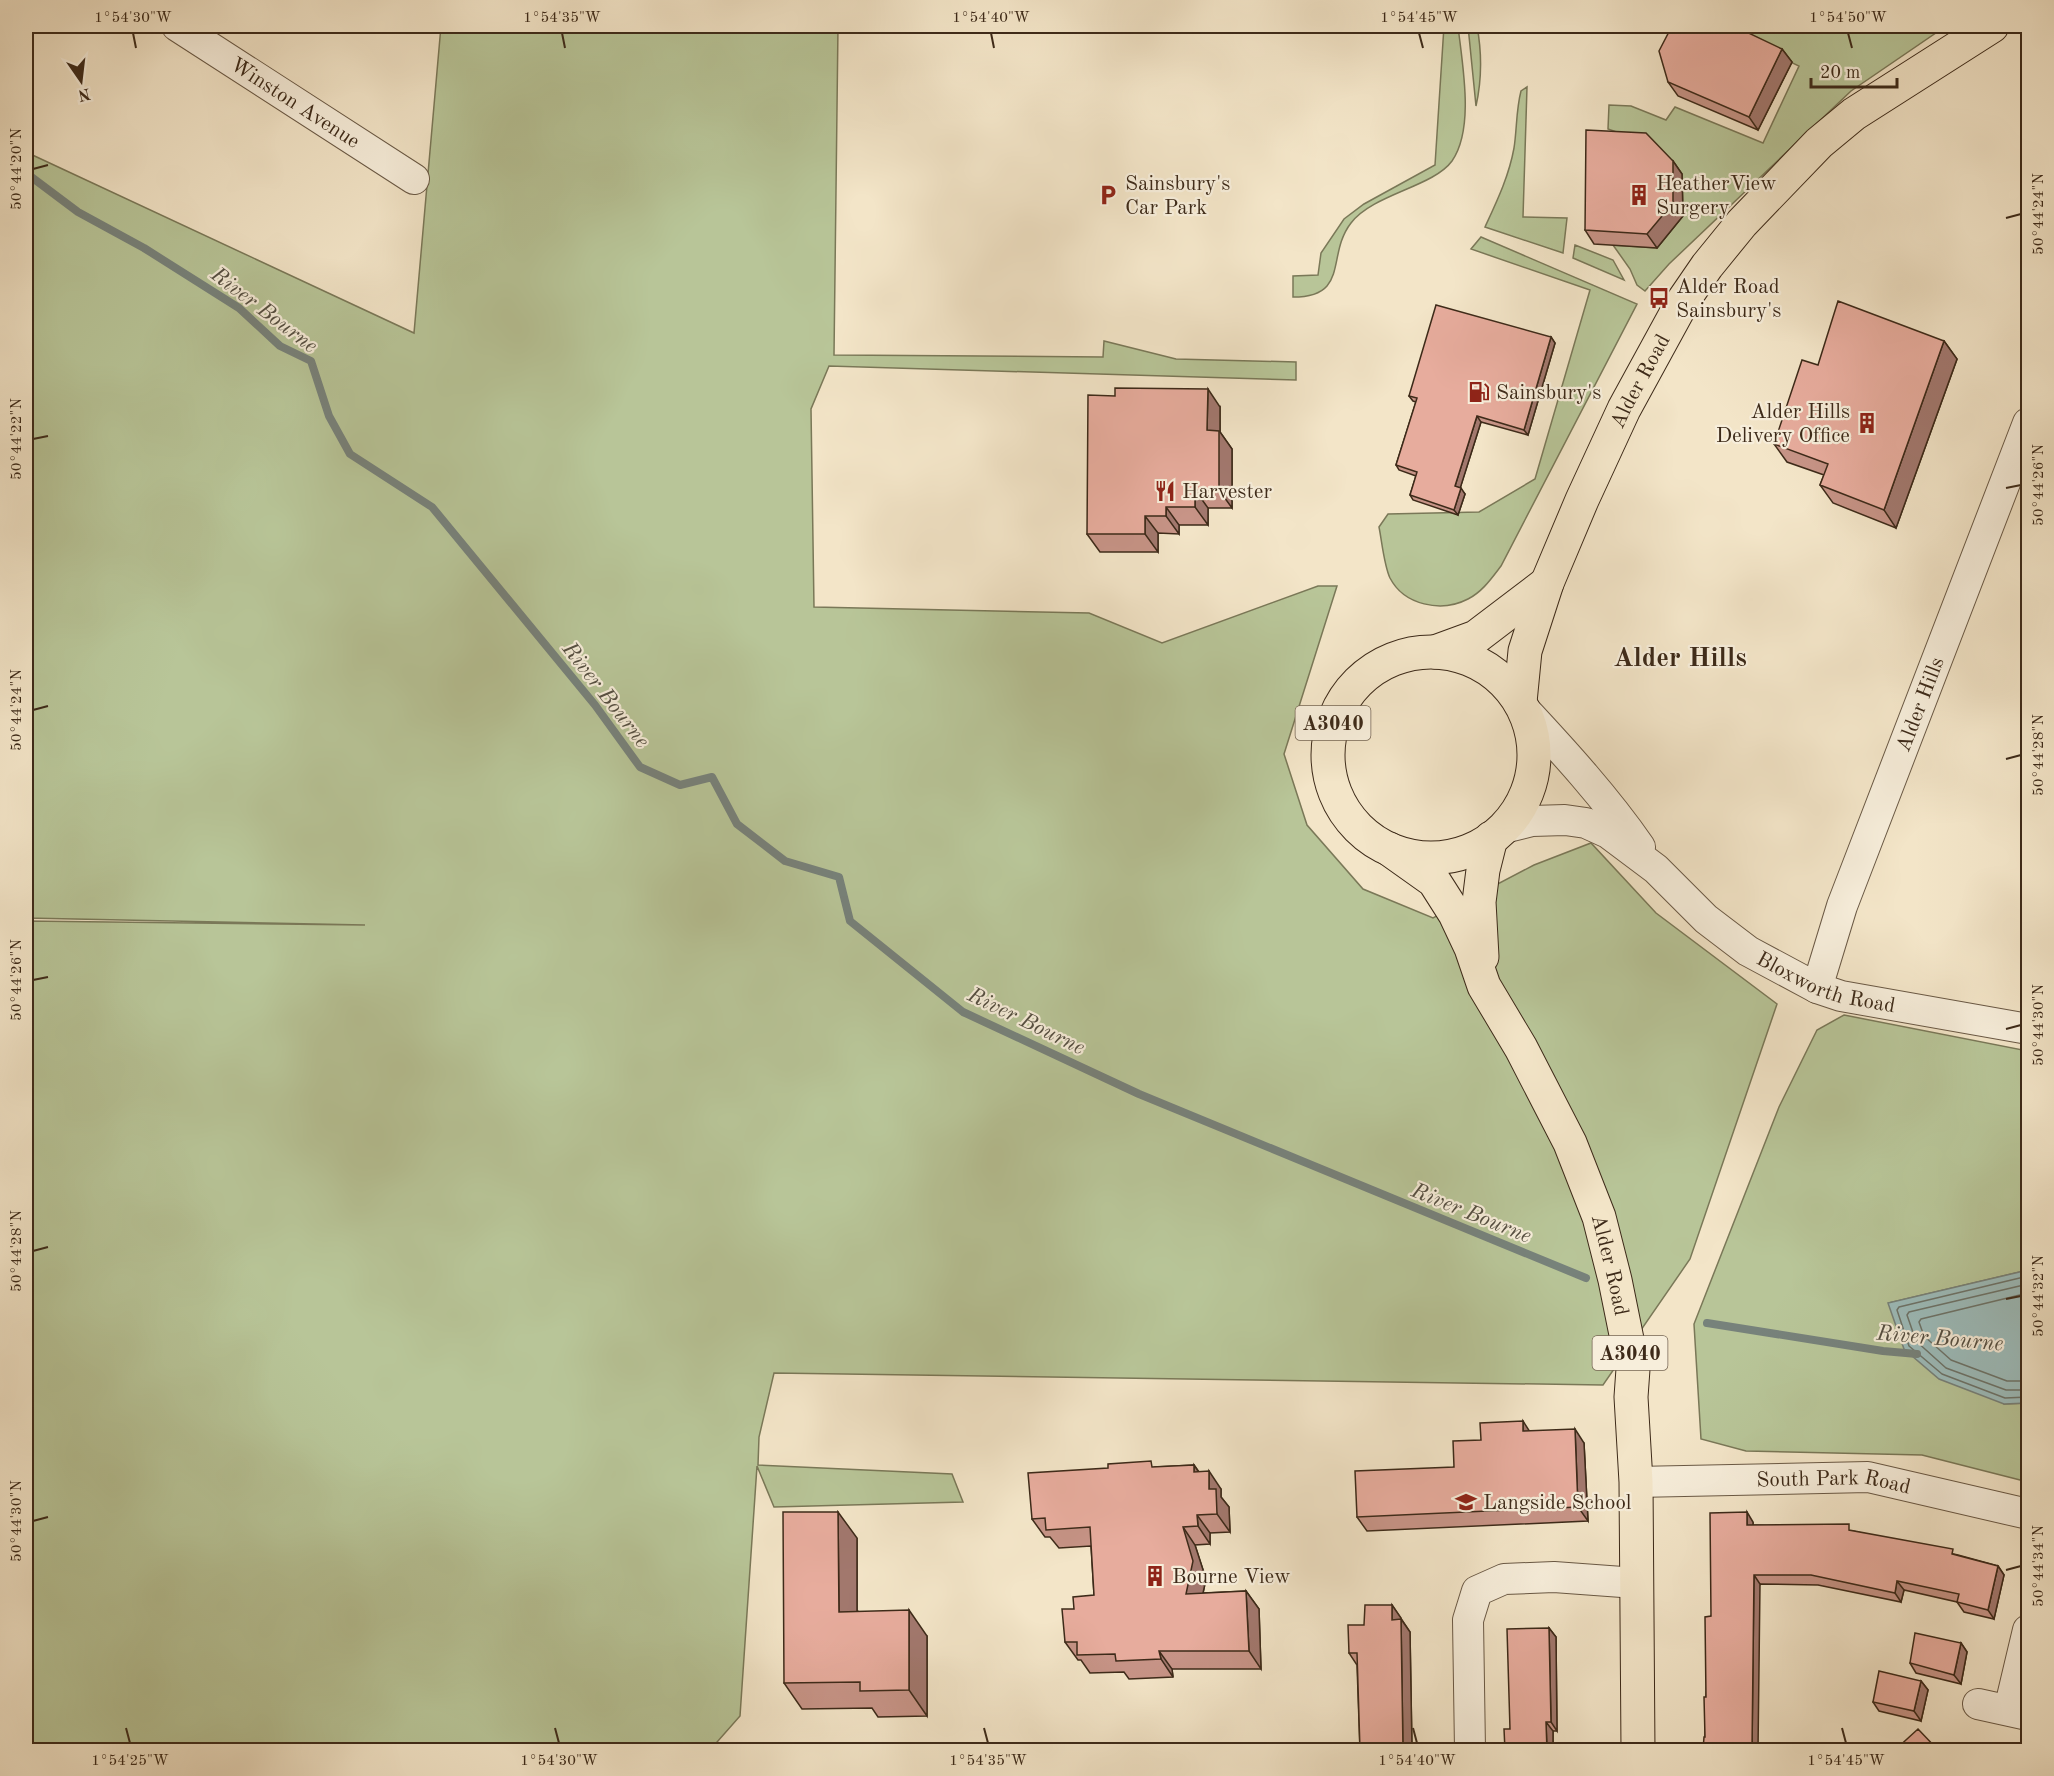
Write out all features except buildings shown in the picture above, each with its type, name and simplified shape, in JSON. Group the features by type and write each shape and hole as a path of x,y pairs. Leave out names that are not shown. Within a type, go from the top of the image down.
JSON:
{"main road":[{"name":"Alder Road","path":"1522,706 1525,651 1547,583 1594,472 1624,409 1676,314 1707,266 1766,197 1819,143 1854,114 1992,26"},
{"name":"Alder Road","path":"1435,652 1476,637 1547,583"},
{"name":"A3040","path":"1435,652 1466,658 1488,668 1508,686 1522,706 1532,732 1533,773 1524,799 1498,833 1464,852 1441,857 1419,857 1389,849 1363,832 1350,819 1333,787 1328,763 1331,730 1344,700 1365,676 1393,659 1409,654 1435,652"},
{"name":"Alder Road","path":"1484,986 1479,902 1483,870 1498,833"},
{"name":"Alder Road","path":"1389,849 1434,881 1455,914 1471,948 1484,986 1521,1048 1570,1143 1599,1217 1634,1369 1631,1397 1636,1482 1638,1750"}],"street":[{"name":"Winston Avenue","path":"177,26 414,179"},
{"name":"Alder Hills","path":"1818,988 1842,906 2028,423"},
{"name":"Bloxworth Road","path":"1522,706 1619,817 1656,869"},
{"name":"Bloxworth Road","path":"1498,833 1532,821 1565,820 1586,823 1608,834 1656,869 1706,919 1748,951 1818,988 1841,996 2028,1029"},
{"name":"South Park Road","path":"1636,1482 1868,1477 2028,1514"},
{"path":"1470,1750 1468,1620 1477,1591 1504,1579 1554,1577 1636,1583"},
{"path":"1978,1704 2019,1713 2028,1630"}],"green space":[{"path":"441,26 838,26 834,355 1103,357 1104,341 1176,359 1296,362 1296,380 829,366 811,409 814,607 1089,613 1162,643 1318,586 1337,586 1284,754 1307,825 1363,889 1433,918 1534,865 1591,843 1656,913 1777,1004 1690,1259 1603,1385 774,1373 759,1437 758,1465 952,1474 963,1502 774,1507 757,1466 740,1716 710,1750 26,1750 26,921 365,925 26,918 26,152 414,333"},
{"path":"1444,26 1458,26 1464,76 1463,131 1452,161 1431,178 1388,197 1361,213 1344,235 1330,282 1323,290 1311,295 1293,297 1293,276 1318,275 1321,253 1344,219 1364,204 1435,165"},
{"path":"1468,26 1477,26 1480,46 1481,66 1476,106"},
{"path":"1715,26 1946,26 1851,91 1669,264 1645,291 1637,285 1630,269 1613,245 1657,248 1656,146 1608,129 1609,105 1631,106 1666,120 1675,107 1763,143 1799,66"},
{"path":"1527,87 1523,217 1567,218 1563,253 1485,227 1509,168 1514,148 1519,98 1521,91"},
{"path":"1481,237 1637,304 1501,566 1478,593 1457,603 1435,606 1414,600 1404,595 1396,587 1386,567 1379,527 1388,514 1479,512 1535,479 1590,290 1471,249"},
{"path":"1575,245 1613,260 1624,280 1573,258"},
{"path":"1844,1015 2028,1051 2028,1270 1889,1303 2004,1404 2028,1403 2028,1482 1922,1455 1746,1451 1701,1439 1694,1324 1779,1107 1817,1030"}],"water":[{"path":"2028,1270 2028,1403 2004,1404 1939,1379 1904,1349 1888,1303"}],"waterway":[{"name":"River Bourne","path":"26,173 78,212 144,248 239,308 280,346 311,361 329,416 350,454 432,507 595,705 640,767 680,785 712,777 737,824 785,861 839,877 850,921 963,1012 1139,1094 1586,1278"},
{"name":"River Bourne","path":"1707,1323 1883,1351 1917,1354"}],"place":[{"name":"Sainsbury's Car Park","path":"1108,195"},
{"name":"HeatherView Surgery","path":"1639,195"},
{"name":"Alder Road Sainsbury's","path":"1659,298"},
{"name":"Sainsbury's","path":"1479,392"},
{"name":"Alder Hills Delivery Office","path":"1867,423"},
{"name":"Harvester","path":"1165,491"},
{"name":"Langside School","path":"1466,1502"},
{"name":"Bourne View","path":"1155,1576"}],"district":[{"name":"Alder Hills","path":"1680,657"}]}
